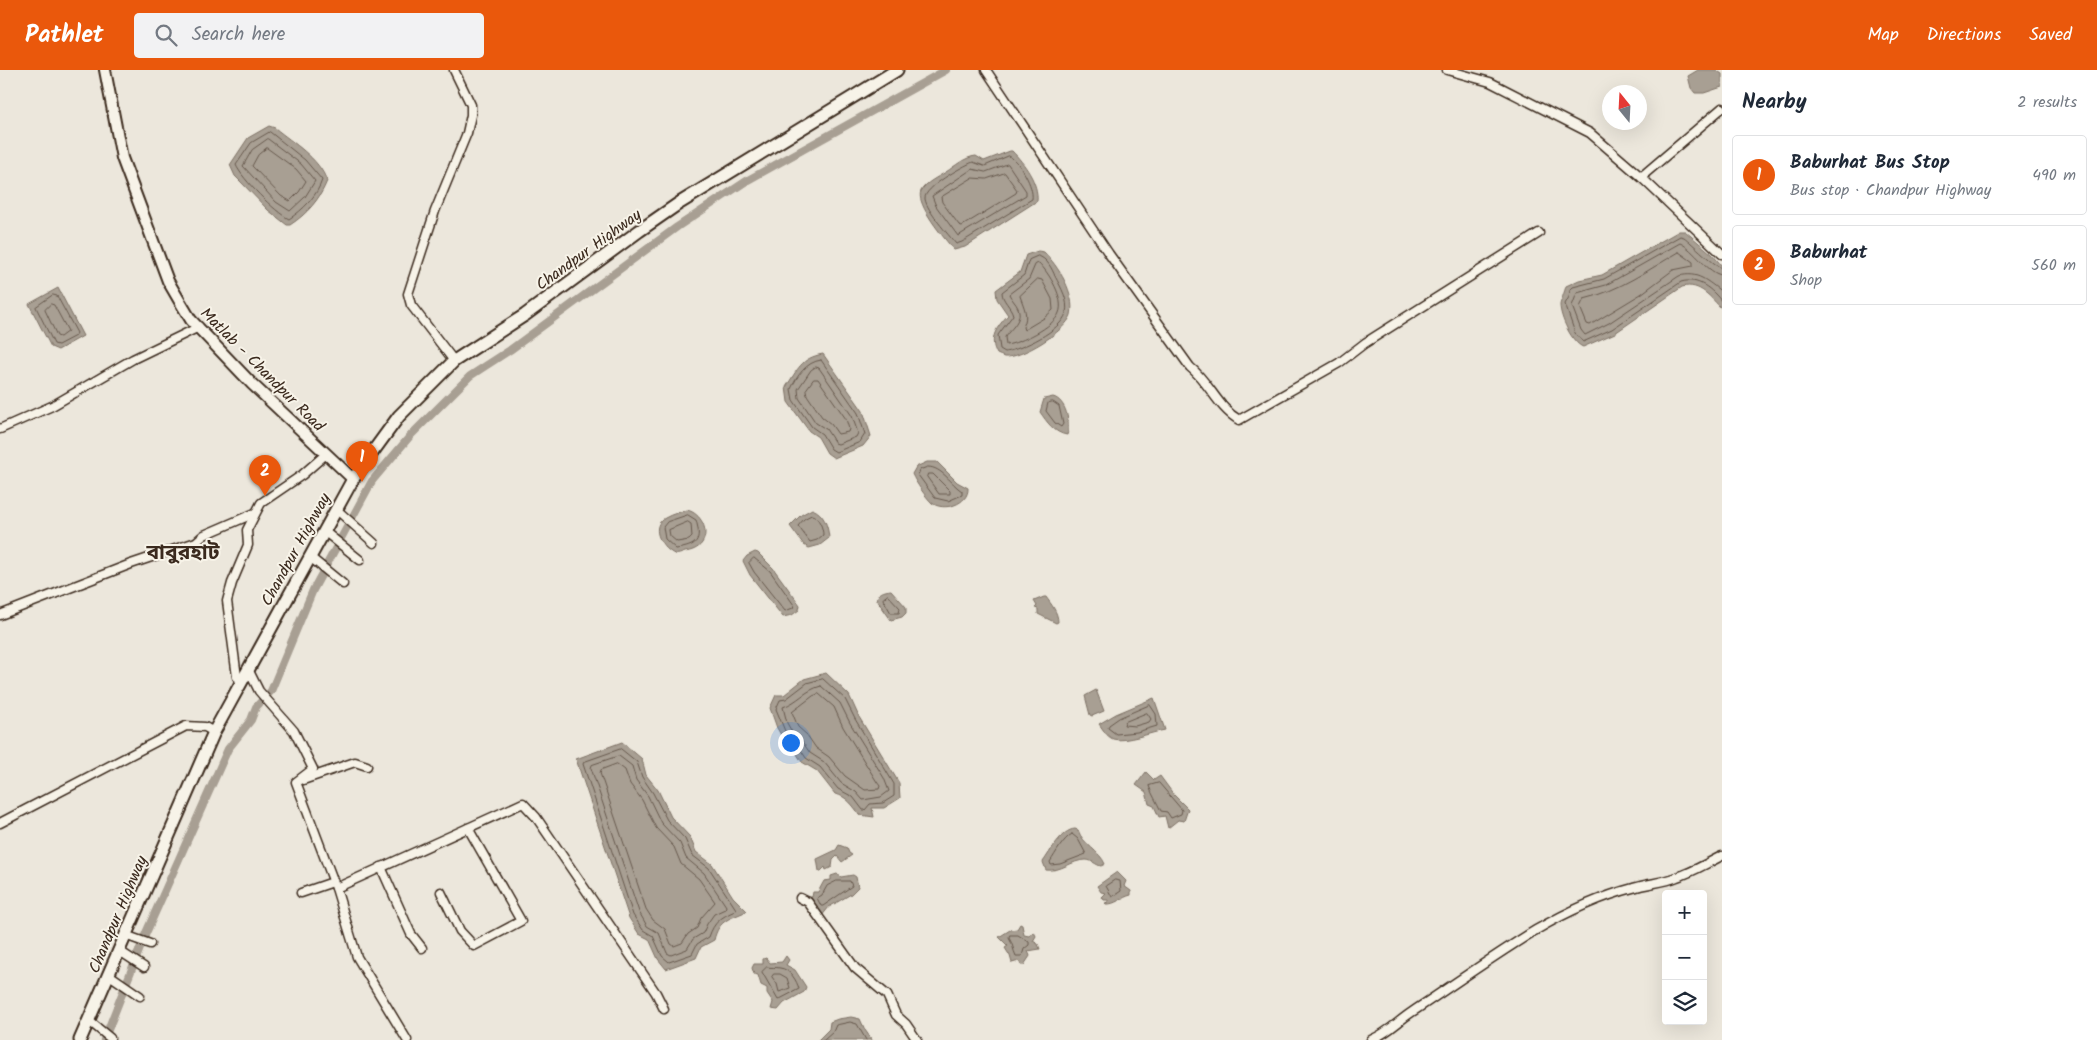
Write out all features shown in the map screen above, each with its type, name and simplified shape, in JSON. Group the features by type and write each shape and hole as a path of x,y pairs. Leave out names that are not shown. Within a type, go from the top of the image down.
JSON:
{"main road":[{"name":"Matlab - Chandpur Road","path":"105,70 122,158 168,281 187,313 252,384 353,479"},
{"name":"Chandpur Highway","path":"80,1040 214,732 353,479 399,416 454,361 525,315 678,204 897,70"}],"street":[{"path":"454,70 471,105 471,115 467,133 435,211 408,294 411,305 454,361"},
{"path":"986,70 1115,262 1190,367 1200,375 1229,414 1239,420 1339,363 1365,343 1539,233"},
{"path":"1446,70 1490,82 1590,133 1641,176 1722,254"},
{"path":"1641,176 1722,108"},
{"path":"0,429 52,406 133,359 199,328"},
{"path":"242,681 236,677 228,601 232,583 248,545 247,530 262,503 302,475 326,454"},
{"path":"336,509 374,543"},
{"path":"0,615 132,564 196,542 204,535 255,513"},
{"path":"324,531 360,560"},
{"path":"310,557 343,584"},
{"path":"248,669 259,691 294,731 313,769 296,782"},
{"path":"0,823 186,726 205,727 214,732"},
{"path":"296,782 355,762 367,766"},
{"path":"296,782 334,885 357,957 407,1040"},
{"path":"301,893 334,885 382,867 524,803 536,817 656,993 664,1010"},
{"path":"441,892 460,931 474,946 521,921 468,828"},
{"path":"1372,1040 1387,1033 1411,1013 1484,963 1536,930 1579,907 1636,887 1660,883 1679,877 1722,856"},
{"path":"382,867 411,934 422,948"},
{"path":"800,898 808,902 855,968 887,995 896,1015 906,1024 917,1040"},
{"path":"125,935 150,944"},
{"path":"118,950 144,967"},
{"path":"108,974 140,996"},
{"path":"88,1020 110,1038"}],"water":[{"path":"1698,70 1716,70 1722,74 1722,87 1704,93 1695,93 1691,88 1688,76"},
{"path":"269,126 275,128 312,158 327,181 321,194 312,206 290,225 287,225 268,210 235,176 230,165 248,138"},
{"path":"1010,151 1017,156 1030,174 1036,187 1037,201 965,247 954,250 926,212 920,197 921,191 932,180 968,158 976,156 984,161"},
{"path":"1679,231 1685,231 1712,254 1722,266 1722,309 1700,289 1688,286 1682,287 1615,333 1583,347 1579,345 1567,329 1561,310 1560,304 1566,286 1579,280 1602,275"},
{"path":"1038,251 1044,252 1065,281 1071,298 1071,315 1061,329 1042,343 1021,354 1004,357 997,354 993,343 997,328 1008,315 997,299 996,290 1020,272 1026,255"},
{"path":"58,288 83,336 58,350 51,347 29,304"},
{"path":"823,354 863,411 871,436 863,446 834,458 827,453 818,437 809,431 788,402 786,387 805,361"},
{"path":"1053,397 1064,407 1068,418 1067,435 1055,429 1040,412 1044,399"},
{"path":"927,462 937,462 957,482 968,488 967,494 960,502 943,507 937,506 926,497 912,474 916,467"},
{"path":"812,509 820,514 825,521 829,538 820,545 809,548 804,545 790,526 801,515"},
{"path":"687,510 696,515 703,523 704,538 702,543 696,548 675,554 663,545 658,535 658,526 660,521 665,518"},
{"path":"755,552 773,568 800,605 799,610 792,615 783,617 750,575 743,561 747,556"},
{"path":"891,590 906,607 906,613 902,617 891,620 877,600 884,591"},
{"path":"1044,597 1054,608 1058,622 1056,623 1038,614 1034,601"},
{"path":"826,673 849,695 859,717 899,783 900,798 884,808 872,808 874,817 860,815 846,799 835,794 817,771 802,762 793,748 784,740 777,728 770,708 776,695 784,695 804,679"},
{"path":"1096,690 1104,711 1092,716 1090,715 1085,696"},
{"path":"1154,698 1165,730 1118,740 1108,736 1099,724 1116,714"},
{"path":"622,742 642,759 646,775 658,790 671,817 690,837 696,852 712,864 733,897 747,911 730,918 722,924 714,940 701,947 696,958 666,969 658,959 649,939 639,934 629,918 576,759"},
{"path":"1146,772 1154,780 1160,776 1174,795 1188,809 1184,821 1178,820 1168,828 1165,816 1159,817 1154,806 1149,804 1146,792 1136,785"},
{"path":"1075,829 1078,830 1084,840 1103,859 1105,864 1101,866 1088,860 1057,869 1046,870 1043,862 1053,847 1065,833"},
{"path":"839,845 847,848 852,855 842,862 837,856 833,860 832,867 826,870 825,867 819,871 817,859 836,850"},
{"path":"1117,872 1126,881 1124,886 1131,891 1131,895 1106,904 1108,900 1104,900 1102,897 1106,893 1101,892 1097,886"},
{"path":"837,874 841,877 853,875 856,877 858,887 851,894 829,907 821,917 809,897 812,897 813,892 818,892 824,881 831,880 831,876"},
{"path":"1020,924 1022,925 1024,935 1029,936 1034,932 1036,936 1033,941 1038,944 1040,949 1028,951 1030,956 1024,965 1021,965 1019,961 1012,963 1005,948 1008,946 999,937 1010,930 1017,929"},
{"path":"786,956 789,960 786,965 795,970 806,987 804,992 784,1003 778,1010 771,1009 773,1002 767,993 767,988 761,985 758,975 754,974 752,968 754,964 763,964 763,959 766,958 770,963 782,962"},
{"path":"851,1017 860,1019 872,1040 818,1040 829,1029 830,1022"}],"waterway":[{"path":"104,1040 146,933 228,749 251,720 256,707 271,691 313,590 372,481 411,435 470,376 510,350 677,227 748,180 946,70"}],"place":[{"name":"Baburhat Bus Stop","path":"362,482"},
{"name":"Baburhat","path":"265,496"}],"district":[{"name":"বাবুরহাট","path":"183,552"}]}
